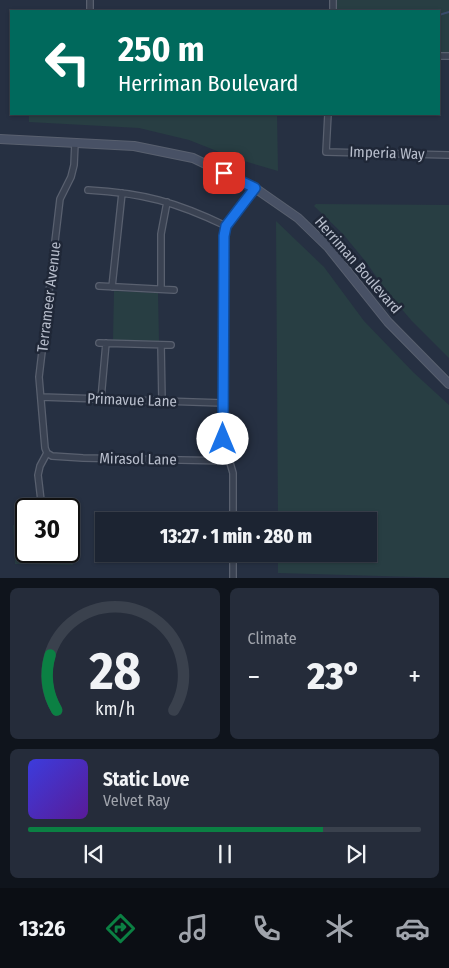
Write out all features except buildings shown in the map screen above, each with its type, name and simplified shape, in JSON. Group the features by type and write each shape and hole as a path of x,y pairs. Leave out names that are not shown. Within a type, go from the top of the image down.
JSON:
{"main road":[{"name":"Herriman Boulevard","path":"0,139 134,146 193,158 255,188 298,218 328,247 388,322 449,384"}],"street":[{"name":"Imperia Way","path":"328,115 326,152 449,155"},
{"name":"Terrameer Avenue","path":"47,453 44,448 39,377 60,199 71,177 74,165 75,142"},
{"path":"233,512 233,473 223,439 224,236 226,226 255,188"},
{"path":"88,190 122,192 167,202 226,226"},
{"path":"112,287 122,192"},
{"path":"161,289 161,234 167,202"},
{"path":"99,286 174,290"},
{"path":"101,399 103,343 171,346"},
{"path":"161,345 162,401"},
{"name":"Primavue Lane","path":"41,397 223,403"},
{"path":"41,498 38,474 47,453"},
{"name":"Mirasol Lane","path":"47,453 52,456 83,458 229,461"},
{"path":"233,578 234,562"}],"green space":[{"path":"333,0 449,0 449,56 440,56 440,10 333,10"},
{"path":"29,115 277,115 278,171 237,159 189,140 139,128 29,122"},
{"path":"316,204 449,205 449,358 411,320 343,234 314,206"},
{"path":"276,221 324,267 364,321 413,372 449,405 449,578 278,573 278,562 377,562 377,512 278,512"},
{"path":"114,291 158,293 159,341 113,340"},
{"path":"13,525 15,525 15,563 73,563 73,565 15,564"}],"waterway":[{"path":"440,15 449,12"}],"route":[{"path":"223,439 224,236 226,226 255,188 224,173"}]}
